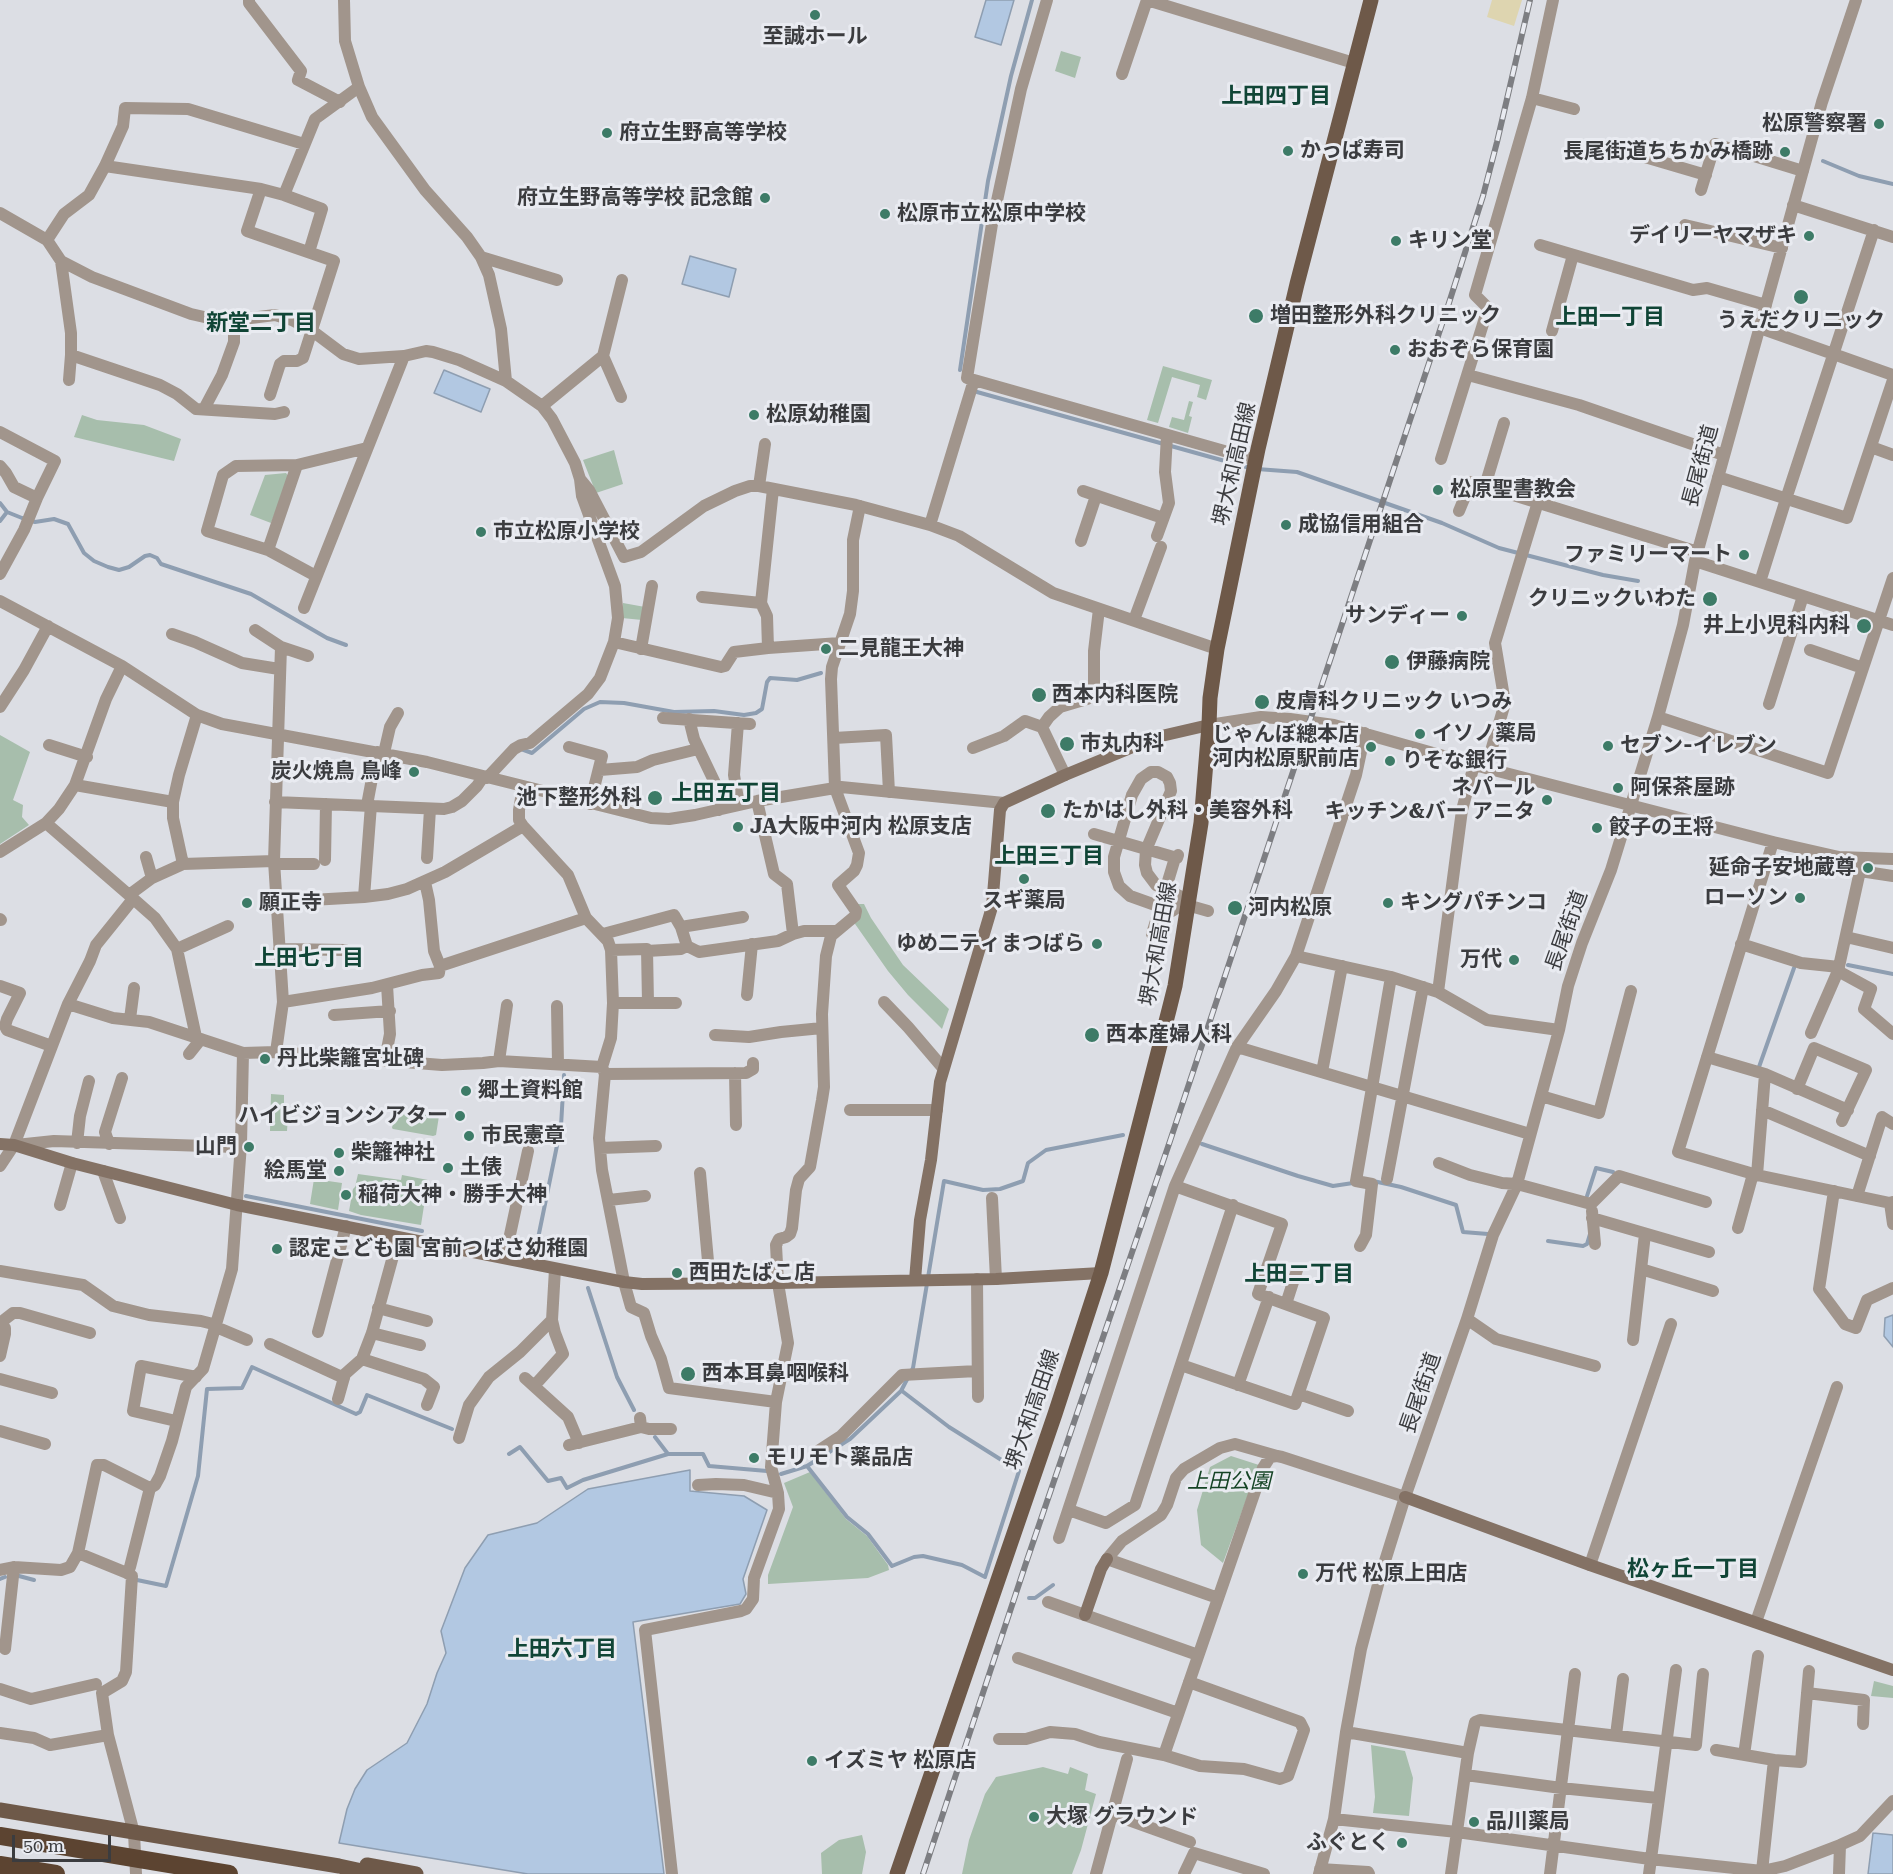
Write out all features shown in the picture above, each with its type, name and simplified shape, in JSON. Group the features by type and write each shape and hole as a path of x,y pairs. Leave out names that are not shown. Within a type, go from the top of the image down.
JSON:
{"highway":[{"path":"0,1836 229,1874"},
{"path":"0,1865 56,1874"}],"main road":[{"name":"堺大和高田線","path":"897,1874 1101,1273 1169,1010 1175,986 1201,823 1210,698 1217,649 1254,467 1297,284 1371,0"},
{"path":"0,1810 376,1874"},
{"path":"275,1856 330,1859 416,1874"}],"street":[{"path":"249,0 301,71 298,80 340,102"},
{"path":"344,0 345,41 359,87 372,117 425,190 467,237 481,257 489,275 501,329 506,381"},
{"path":"1047,0 1021,89 992,224 967,378 1167,442 1254,467"},
{"path":"1122,74 1147,0 1354,63"},
{"path":"1441,459 1488,308 1475,295 1532,98 1553,0"},
{"name":"長尾街道","path":"1320,1871 1334,1819 1361,1649 1380,1577 1493,1235 1516,1184 1581,943 1611,870 1658,717 1683,625 1696,556 1822,102 1856,0"},
{"path":"284,195 315,119 359,87"},
{"path":"1532,98 1574,109"},
{"path":"46,240 64,214 89,195 123,126 125,108 188,109 304,144"},
{"path":"1701,190 1715,144 1803,171"},
{"path":"1638,155 1706,175"},
{"path":"105,166 261,189 322,209 309,252"},
{"path":"261,189 247,231 334,261 303,358 297,361 284,361 280,364 270,395"},
{"path":"1793,205 1893,237"},
{"path":"0,213 46,240 61,261 92,277 190,314 213,319 234,320 275,315 292,320 311,330 343,354 359,359 404,356 426,351 459,360 506,381 542,406 552,419 570,453 580,479 582,496 615,586 618,618 614,642 600,678 588,694 530,744 514,748 456,806 430,809 275,802"},
{"path":"1685,225 1782,248"},
{"path":"1760,582 1874,230"},
{"path":"1540,245 1693,290 1707,288 1766,305"},
{"path":"1552,331 1573,255"},
{"path":"481,257 557,280"},
{"path":"61,261 71,333 69,380"},
{"path":"542,406 603,356 622,280"},
{"path":"204,409 222,375 234,342 234,320"},
{"path":"1760,328 1893,375"},
{"path":"71,355 160,385 177,394 196,409 275,414 284,412"},
{"path":"304,608 404,356"},
{"path":"603,356 621,397"},
{"path":"1468,375 1579,405 1724,455"},
{"path":"930,525 974,380"},
{"path":"1718,477 1847,518 1893,380"},
{"path":"1485,486 1504,423"},
{"path":"0,432 55,460 28,521 0,574"},
{"path":"1134,620 1169,503 1165,472 1167,442"},
{"path":"759,486 765,444"},
{"path":"1871,447 1893,455"},
{"path":"315,576 268,550 207,531 223,475 236,466 297,465 367,448"},
{"path":"268,550 297,465"},
{"path":"0,466 14,487 37,498"},
{"path":"580,479 589,490 624,557 641,552 704,506 735,491 750,486 759,486 861,506 930,525 959,537 1053,593 1217,649"},
{"path":"1459,511 1471,482 1538,502 1696,556 1760,582 1893,625"},
{"path":"768,648 767,616 760,603 773,489"},
{"path":"1083,491 1164,518"},
{"path":"1081,541 1096,496"},
{"path":"1486,768 1504,703 1495,643 1538,502"},
{"path":"672,1874 645,1630 746,1609 753,1599 754,1578 779,1509 778,1493 771,1467 776,1402 788,1343 778,1283 776,1245 779,1239 790,1234 792,1228 796,1190 799,1179 810,1167 822,1100 824,1087 822,1014 826,956 831,936 855,916 856,911 838,885 854,871 859,853 835,788 831,679 832,667 850,614 853,591 853,540 861,506"},
{"path":"1658,717 1828,773 1893,578"},
{"path":"641,649 652,586"},
{"path":"1769,704 1803,596"},
{"path":"702,597 760,603"},
{"path":"0,601 122,666 197,715 222,724 427,762 651,818 669,819 835,788 1004,803 1157,737 1209,725 1261,717 1334,725 1474,765 1839,857 1893,859"},
{"path":"1042,727 1060,707 1087,699 1094,692 1094,651 1099,609"},
{"path":"0,707 48,626"},
{"path":"255,630 281,647 309,656"},
{"path":"172,634 242,663 279,669"},
{"path":"614,642 721,667 725,666 734,652 840,643"},
{"path":"276,1052 283,1002 274,862 281,647"},
{"path":"1810,650 1863,668"},
{"path":"0,852 46,823 59,809 75,785 106,699 122,666"},
{"path":"364,897 369,805 380,753 398,713"},
{"path":"183,864 172,818 173,802 197,715"},
{"path":"663,718 744,724 734,775 739,805"},
{"path":"689,719 698,749 715,783 719,810"},
{"path":"973,748 1004,736 1025,721 1042,727 1065,775"},
{"path":"1059,1538 1175,1186 1238,1047 1276,991 1296,956 1356,775 1365,733"},
{"path":"834,738 886,735 889,792"},
{"path":"49,745 87,757"},
{"path":"569,747 602,756 590,804"},
{"path":"600,770 637,767 653,760 698,749"},
{"path":"1438,992 1462,810 1474,765"},
{"path":"1155,772 1164,775 1170,783 1171,790 1146,850 1147,873 1156,885 1188,900 1172,911 1128,895 1119,886 1115,876 1114,857 1132,795 1139,781 1148,773 1155,772"},
{"path":"75,785 173,802"},
{"path":"523,787 519,820 568,875 586,918 603,934 611,950 613,1003 611,1038 604,1071 599,1138 602,1170 631,1307 644,1313 669,1388 776,1402"},
{"path":"757,801 774,874 787,884 793,934"},
{"path":"916,1280 920,1220 931,1160 943,1068 992,907 998,817 1004,803"},
{"path":"0,1166 14,1145 50,1047 96,945 131,897 152,878 183,864 320,862 326,804"},
{"path":"426,858 430,809"},
{"path":"46,823 155,918 177,949 199,1038 189,1054"},
{"path":"276,902 388,894 425,882 523,826"},
{"path":"1094,834 1176,857 1152,934"},
{"path":"1773,842 1678,1152 1755,1174 1891,1203 1893,1224"},
{"path":"146,857 152,878"},
{"path":"1811,1034 1838,969 1860,872 1861,858"},
{"path":"1860,872 1893,876"},
{"path":"283,1002 387,985 422,975 439,973 440,966 434,951 425,882"},
{"path":"1163,898 1208,911"},
{"path":"603,934 674,915 681,927 687,946 699,952 778,940 804,931 835,931"},
{"path":"681,927 743,917"},
{"path":"440,966 586,918"},
{"path":"177,949 228,926"},
{"path":"1846,937 1893,948"},
{"path":"747,995 752,944"},
{"path":"1742,944 1801,963 1838,969 1871,989 1864,1009 1893,1035"},
{"path":"611,950 647,949 647,951 681,949 687,946"},
{"path":"279,949 345,950"},
{"path":"647,951 648,1003"},
{"path":"1296,956 1391,977 1438,992 1487,1020 1559,1030"},
{"path":"1322,1071 1342,966"},
{"path":"1360,1246 1366,1235 1372,1184 1356,1181 1391,977"},
{"path":"385,1060 390,1034 387,985"},
{"path":"0,986 20,993 7,1019 5,1026 7,1030 50,1047"},
{"path":"1387,1179 1423,987"},
{"path":"130,1019 134,988"},
{"path":"1541,1096 1599,1113 1631,991"},
{"path":"884,1002 943,1068"},
{"path":"613,1003 676,1003"},
{"path":"68,1004 98,1007 113,1018 149,1022 243,1053 276,1052 442,1065 483,1064 499,1060 558,1064 604,1071 746,1073 753,1069 753,1063"},
{"path":"499,1060 507,1005"},
{"path":"557,1006 558,1064"},
{"path":"334,1015 390,1011"},
{"path":"715,1035 749,1037 822,1029"},
{"path":"1238,1047 1530,1134"},
{"path":"1707,1057 1765,1074 1845,1116 1866,1070 1814,1048 1797,1089"},
{"path":"127,1573 150,1488 155,1485 160,1476 186,1387 203,1369 232,1269 242,1144 243,1053"},
{"path":"735,1073 736,1125"},
{"path":"1738,1228 1755,1174 1765,1074"},
{"path":"109,1143 105,1132 122,1078"},
{"path":"77,1143 80,1116 89,1080"},
{"path":"849,1110 937,1110"},
{"path":"1762,1110 1870,1156"},
{"path":"1857,1196 1882,1117 1893,1124"},
{"path":"0,1144 54,1141 236,1147 242,1144"},
{"path":"14,1145 72,1163 237,1205 624,1282 642,1284 778,1283 996,1279 1101,1273"},
{"path":"600,1148 656,1146"},
{"path":"505,1258 528,1151"},
{"path":"60,1205 72,1163"},
{"path":"1439,1163 1470,1175 1591,1203"},
{"path":"103,1171 120,1218"},
{"path":"700,1173 710,1283"},
{"path":"1595,1244 1591,1203 1619,1176 1706,1202"},
{"path":"1175,1186 1282,1224 1258,1294 1324,1318 1295,1404 1181,1365"},
{"path":"1834,1191 1819,1289 1845,1324 1856,1328 1867,1300 1893,1288"},
{"path":"609,1200 645,1196"},
{"path":"992,1198 996,1279"},
{"path":"1069,1510 1106,1523 1135,1505 1233,1205"},
{"path":"1592,1218 1709,1252"},
{"path":"318,1332 346,1226"},
{"path":"1634,1340 1644,1234"},
{"path":"338,1399 345,1374 363,1359 398,1238"},
{"path":"555,1269 552,1320 563,1354 529,1382 568,1417 574,1444 640,1422 649,1429 671,1429"},
{"path":"1641,1269 1713,1291"},
{"path":"1286,1304 1297,1270"},
{"path":"0,1271 83,1285 113,1306 149,1315 213,1324 247,1340"},
{"path":"977,1279 978,1397"},
{"path":"1238,1385 1269,1297"},
{"path":"378,1308 427,1321"},
{"path":"0,1356 5,1328 0,1323 13,1313 90,1333"},
{"path":"1467,1318 1496,1339 1595,1366"},
{"path":"459,1438 468,1405 489,1377 520,1352 552,1320"},
{"path":"1590,1566 1671,1324"},
{"path":"372,1333 420,1346"},
{"path":"270,1344 344,1378"},
{"path":"363,1359 424,1379 439,1388 428,1405"},
{"path":"176,1421 134,1411 141,1365 196,1377"},
{"path":"818,1451 841,1436 902,1375 977,1371"},
{"path":"0,1379 52,1393"},
{"path":"1755,1622 1837,1387"},
{"path":"1299,1394 1348,1411"},
{"path":"0,1431 45,1444"},
{"path":"1084,1615 1107,1559 1122,1541 1161,1515 1167,1505 1176,1478 1184,1469 1220,1448 1235,1444 1405,1497 1590,1566 1893,1670"},
{"path":"1164,1755 1265,1463 1270,1457 1277,1456"},
{"path":"0,1570 14,1567 61,1570 70,1568 78,1553 96,1461 150,1488"},
{"path":"698,1485 744,1485 778,1493"},
{"path":"78,1553 132,1576 126,1672 122,1681 102,1694 108,1735 134,1833 136,1874"},
{"path":"1107,1559 1218,1598"},
{"path":"5,1649 14,1567"},
{"path":"1048,1602 1198,1655"},
{"path":"1744,1755 1758,1656"},
{"path":"1018,1658 1178,1713"},
{"path":"1648,1874 1676,1670"},
{"path":"1716,1750 1801,1762 1809,1671"},
{"path":"1550,1874 1575,1674"},
{"path":"1451,1874 1468,1753 1475,1722 1480,1720 1696,1745 1703,1674"},
{"path":"1616,1735 1623,1679"},
{"path":"999,1739 1026,1739 1050,1732 1075,1734 1200,1766 1244,1769 1280,1779 1288,1776 1304,1730 1300,1722 1188,1682"},
{"path":"0,1689 31,1699 96,1684"},
{"path":"1807,1693 1864,1700 1863,1724"},
{"path":"1346,1732 1468,1753"},
{"path":"0,1733 34,1738 50,1745 108,1735"},
{"path":"1096,1874 1127,1759"},
{"path":"1762,1871 1774,1760"},
{"path":"1466,1774 1560,1788 1658,1798"},
{"path":"1334,1819 1456,1832 1650,1859 1762,1871 1792,1869 1860,1836 1893,1801"},
{"path":"1112,1814 1190,1842"},
{"path":"1839,1874 1840,1845"},
{"path":"1184,1874 1194,1853 1249,1872 1264,1874"},
{"path":"1320,1871 1368,1872 1369,1874"}],"green space":[{"path":"1061,51 1081,57 1075,78 1055,71"},
{"path":"1163,366 1212,380 1206,400 1197,397 1200,385 1172,377 1158,423 1147,420"},
{"path":"1189,401 1193,402 1188,433 1169,427 1172,417 1184,420"},
{"path":"82,415 97,420 144,425 181,439 174,461 74,437"},
{"path":"614,450 623,484 596,493 583,460"},
{"path":"286,473 289,477 271,523 250,515 265,475"},
{"path":"623,603 645,607 642,620 622,618"},
{"path":"0,735 30,752 13,800 23,805 22,817 29,825 0,844"},
{"path":"856,904 864,904 903,965 949,1009 942,1029 888,971 853,921"},
{"path":"271,1094 284,1095 284,1110 288,1113 287,1131 270,1131"},
{"path":"395,1111 439,1116 436,1135 393,1129"},
{"path":"358,1174 401,1180 402,1175 428,1180 421,1225 349,1211"},
{"path":"314,1179 342,1183 338,1210 310,1204"},
{"name":"上田公園","path":"1231,1456 1259,1465 1223,1563 1201,1545 1197,1510 1210,1467"},
{"path":"810,1472 846,1519 867,1536 888,1565 889,1570 868,1578 768,1584 768,1575 793,1507 784,1483"},
{"path":"1874,1681 1893,1686 1893,1698 1871,1696"},
{"path":"1371,1745 1405,1751 1413,1778 1409,1816 1373,1813 1375,1797"},
{"name":"大塚 グラウンド","path":"1043,1767 1068,1774 1070,1767 1088,1774 1085,1790 1096,1794 1072,1874 962,1874 969,1840 985,1794 996,1777"},
{"path":"862,1835 866,1852 862,1874 822,1874 821,1853 839,1840"}],"sand":[{"path":"1492,0 1522,0 1514,26 1487,17"}],"water":[{"path":"986,0 1014,0 1001,45 975,37"},
{"path":"690,256 736,269 729,297 682,284"},
{"path":"444,370 490,389 481,412 434,393"},
{"path":"1893,1315 1893,1347 1884,1336 1885,1318"},
{"path":"690,1470 690,1491 744,1496 767,1510 743,1579 746,1594 740,1604 633,1622 664,1874 528,1874 339,1843 347,1809 355,1789 367,1770 407,1743 427,1704 446,1653 441,1631 465,1568 488,1535 537,1523 588,1489"},
{"path":"1873,1833 1893,1835 1893,1874 1868,1874"}],"waterway":[{"path":"960,370 988,181 1011,76 1032,0"},
{"path":"1823,161 1859,176 1893,184"},
{"path":"977,392 1250,468"},
{"path":"1257,469 1297,472 1442,523 1499,548 1603,575 1638,581"},
{"path":"0,503 7,512 22,518 35,522 54,519 68,524 84,553 94,561 108,567 119,570 150,555 157,558 161,564 251,594 327,638 346,645"},
{"path":"0,521 7,512"},
{"path":"521,749 532,753 584,709 600,702 624,703 674,712 714,711 744,715 756,713 762,709 767,682 770,678 797,680 821,673"},
{"path":"1848,965 1893,974"},
{"path":"1759,1067 1794,968"},
{"path":"535,1253 561,1126 564,1075"},
{"path":"807,1466 850,1439 901,1391 913,1368 944,1181 983,1190 1000,1189 1023,1181 1028,1163 1046,1150 1123,1135"},
{"path":"1202,1144 1333,1186 1353,1183"},
{"path":"1587,1196 1596,1168 1613,1172"},
{"path":"1373,1181 1401,1187 1456,1205 1463,1232 1488,1234"},
{"path":"246,1196 422,1231"},
{"path":"1548,1241 1583,1246 1587,1244 1590,1234"},
{"path":"588,1288 617,1377 634,1410"},
{"path":"137,1580 166,1586 198,1476 207,1389 242,1388 252,1367 356,1414 360,1412 367,1395 452,1429"},
{"path":"781,1474 807,1466 847,1517 868,1534 892,1566 914,1557 923,1556 962,1565 985,1577 1019,1471 949,1427 902,1391"},
{"path":"655,1437 668,1454 703,1454 709,1466 767,1471"},
{"path":"509,1454 520,1447 548,1481 561,1478 567,1488 583,1480 668,1454"},
{"path":"19,1576 34,1580"},
{"path":"0,1579 5,1577"},
{"path":"1029,1598 1035,1598 1053,1585"}],"railway":[{"path":"923,1874 1448,306 1483,196 1530,0"}],"place":[{"name":"至誠ホール","path":"815,15"},
{"name":"松原警察署","path":"1879,124"},
{"name":"府立生野高等学校","path":"607,133"},
{"name":"かっぱ寿司","path":"1288,151"},
{"name":"長尾街道ちちかみ橋跡","path":"1785,152"},
{"name":"府立生野高等学校 記念館","path":"765,198"},
{"name":"松原市立松原中学校","path":"885,214"},
{"name":"デイリーヤマザキ","path":"1809,236"},
{"name":"キリン堂","path":"1396,241"},
{"name":"うえだクリニック","path":"1801,297"},
{"name":"増田整形外科クリニック","path":"1256,316"},
{"name":"おおぞら保育園","path":"1395,350"},
{"name":"松原幼稚園","path":"754,415"},
{"name":"松原聖書教会","path":"1438,490"},
{"name":"成協信用組合","path":"1286,525"},
{"name":"市立松原小学校","path":"481,532"},
{"name":"ファミリーマート","path":"1744,555"},
{"name":"クリニックいわた","path":"1710,599"},
{"name":"サンディー","path":"1462,616"},
{"name":"井上小児科内科","path":"1864,626"},
{"name":"二見龍王大神","path":"826,649"},
{"name":"伊藤病院","path":"1392,662"},
{"name":"西本内科医院","path":"1039,695"},
{"name":"皮膚科クリニック いつみ","path":"1262,702"},
{"name":"イソノ薬局","path":"1420,734"},
{"name":"市丸内科","path":"1067,744"},
{"name":"セブン-イレブン","path":"1608,746"},
{"name":"じゃんぼ總本店 河内松原駅前店","path":"1371,747"},
{"name":"りそな銀行","path":"1390,761"},
{"name":"炭火焼鳥 鳥峰","path":"414,772"},
{"name":"阿保茶屋跡","path":"1618,788"},
{"name":"池下整形外科","path":"655,798"},
{"name":"ネパール キッチン&バー アニタ","path":"1547,800"},
{"name":"たかはし外科・美容外科","path":"1048,811"},
{"name":"JA大阪中河内 松原支店","path":"738,827"},
{"name":"餃子の王将","path":"1597,828"},
{"name":"延命子安地蔵尊","path":"1868,868"},
{"name":"スギ薬局","path":"1024,879"},
{"name":"ローソン","path":"1800,898"},
{"name":"願正寺","path":"247,903"},
{"name":"キングパチンコ","path":"1388,903"},
{"name":"河内松原","path":"1235,908"},
{"name":"ゆめ二ティまつばら","path":"1097,944"},
{"name":"万代","path":"1514,960"},
{"name":"西本産婦人科","path":"1092,1035"},
{"name":"丹比柴籬宮址碑","path":"265,1059"},
{"name":"郷土資料館","path":"466,1091"},
{"name":"ハイビジョンシアター","path":"460,1116"},
{"name":"市民憲章","path":"469,1136"},
{"name":"山門","path":"249,1147"},
{"name":"柴籬神社","path":"339,1153"},
{"name":"土俵","path":"448,1168"},
{"name":"絵馬堂","path":"339,1171"},
{"name":"稲荷大神・勝手大神","path":"346,1195"},
{"name":"認定こども園 宮前つばさ幼稚園","path":"277,1249"},
{"name":"西田たばこ店","path":"677,1273"},
{"name":"西本耳鼻咽喉科","path":"688,1374"},
{"name":"モリモト薬品店","path":"754,1458"},
{"name":"万代 松原上田店","path":"1303,1574"},
{"name":"イズミヤ 松原店","path":"812,1761"},
{"name":"大塚 グラウンド","path":"1034,1817"},
{"name":"品川薬局","path":"1474,1822"},
{"name":"ふぐとく","path":"1402,1843"}],"district":[{"name":"上田四丁目","path":"1276,97"},
{"name":"上田一丁目","path":"1610,318"},
{"name":"新堂二丁目","path":"261,324"},
{"name":"上田五丁目","path":"726,794"},
{"name":"上田三丁目","path":"1049,857"},
{"name":"上田七丁目","path":"309,959"},
{"name":"上田二丁目","path":"1299,1275"},
{"name":"松ヶ丘一丁目","path":"1693,1570"},
{"name":"上田六丁目","path":"562,1650"}]}
